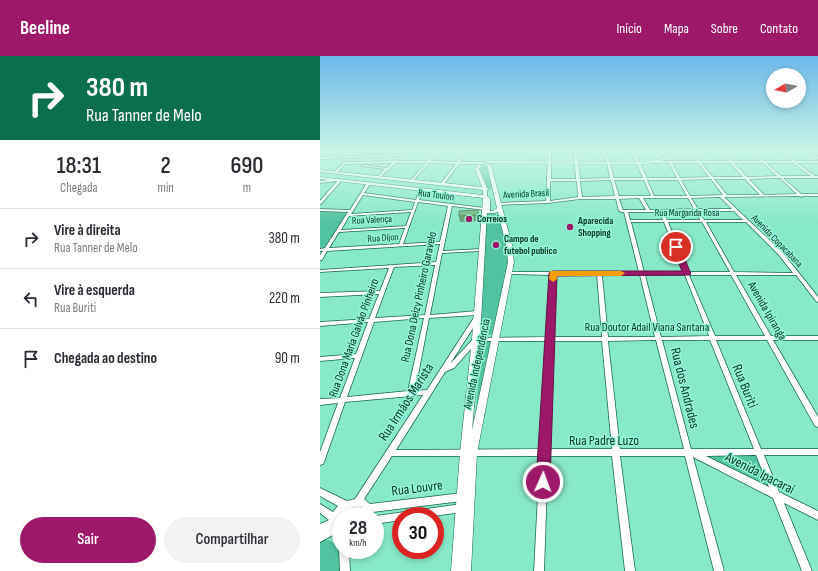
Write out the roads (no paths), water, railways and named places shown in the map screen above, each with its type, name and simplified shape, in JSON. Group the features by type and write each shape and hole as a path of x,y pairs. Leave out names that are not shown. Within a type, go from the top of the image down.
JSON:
{"main road":[{"path":"358,174 443,183 487,192 498,204 494,212 488,212 487,192"},
{"name":"Avenida Independência","path":"465,571 465,496 469,453 481,250 487,192 479,174"},
{"name":"Avenida Independência","path":"469,453 496,338 509,273 511,255 488,174"},
{"path":"320,178 423,190 487,192"},
{"path":"384,186 397,183 400,181 399,178"},
{"path":"412,189 410,187 411,185 426,181"},
{"path":"423,190 436,188 438,185 435,182"},
{"name":"Avenida Independência","path":"457,571 465,508"}],"street":[{"path":"413,180 418,174"},
{"path":"443,183 449,174"},
{"path":"548,202 549,174"},
{"path":"578,174 580,198"},
{"path":"610,174 621,211 735,210"},
{"path":"643,174 653,197"},
{"name":"Avenida Ipiranga","path":"677,174 818,424"},
{"name":"Avenida Copacabana","path":"708,174 723,196 735,210 781,254 818,300"},
{"path":"744,174 764,196"},
{"path":"778,174 801,196"},
{"path":"549,180 817,178"},
{"path":"320,182 334,180"},
{"path":"320,203 334,180"},
{"path":"320,259 323,250 338,231 368,184"},
{"path":"400,246 416,201 423,190"},
{"name":"Rua Toulon","path":"361,194 485,209"},
{"name":"Avenida Brasil","path":"498,204 616,197 818,196"},
{"path":"640,197 648,210"},
{"name":"Rua Dona Deizy Pinheiro Garavelo","path":"411,394 450,205"},
{"path":"320,210 350,213 412,211"},
{"name":"Rua Buriti","path":"661,210 807,571"},
{"name":"Rua dos Andrades","path":"626,211 690,452 719,571"},
{"name":"Rua Margarida Rosa","path":"629,221 746,221"},
{"name":"Rua Valença","path":"338,231 406,227"},
{"name":"Rua Dijon","path":"323,250 442,243"},
{"path":"440,252 481,250"},
{"path":"320,271 438,263"},
{"name":"Rua Dona Maria Galvão Pinheiro","path":"320,462 392,266"},
{"path":"509,273 797,274"},
{"path":"539,571 553,273"},
{"path":"599,273 616,452 630,571"},
{"path":"320,295 382,292"},
{"path":"320,324 426,316 477,315"},
{"name":"Rua Irmãos Marista","path":"358,502 477,315"},
{"name":"Rua Doutor Adail Viana Santana","path":"476,339 818,338"},
{"path":"443,370 452,366 476,339"},
{"path":"320,359 358,356"},
{"path":"320,402 428,392"},
{"name":"Avenida Ipacaraí","path":"690,452 818,516"},
{"name":"Rua Padre Luzo","path":"390,453 818,452"},
{"path":"320,492 346,505"},
{"name":"Rua Louvre","path":"384,510 465,496"},
{"path":"344,507 358,502 363,503 366,507"},
{"path":"320,508 332,523"},
{"name":"Rua Louvre","path":"444,511 465,508"},
{"path":"320,529 332,527"},
{"path":"320,537 332,529"},
{"path":"345,571 346,559"}],"place":[{"name":"Correios","path":"469,219"},
{"name":"Aparecida Shopping","path":"570,227"},
{"name":"Campo de futebol publico","path":"496,245"}]}
